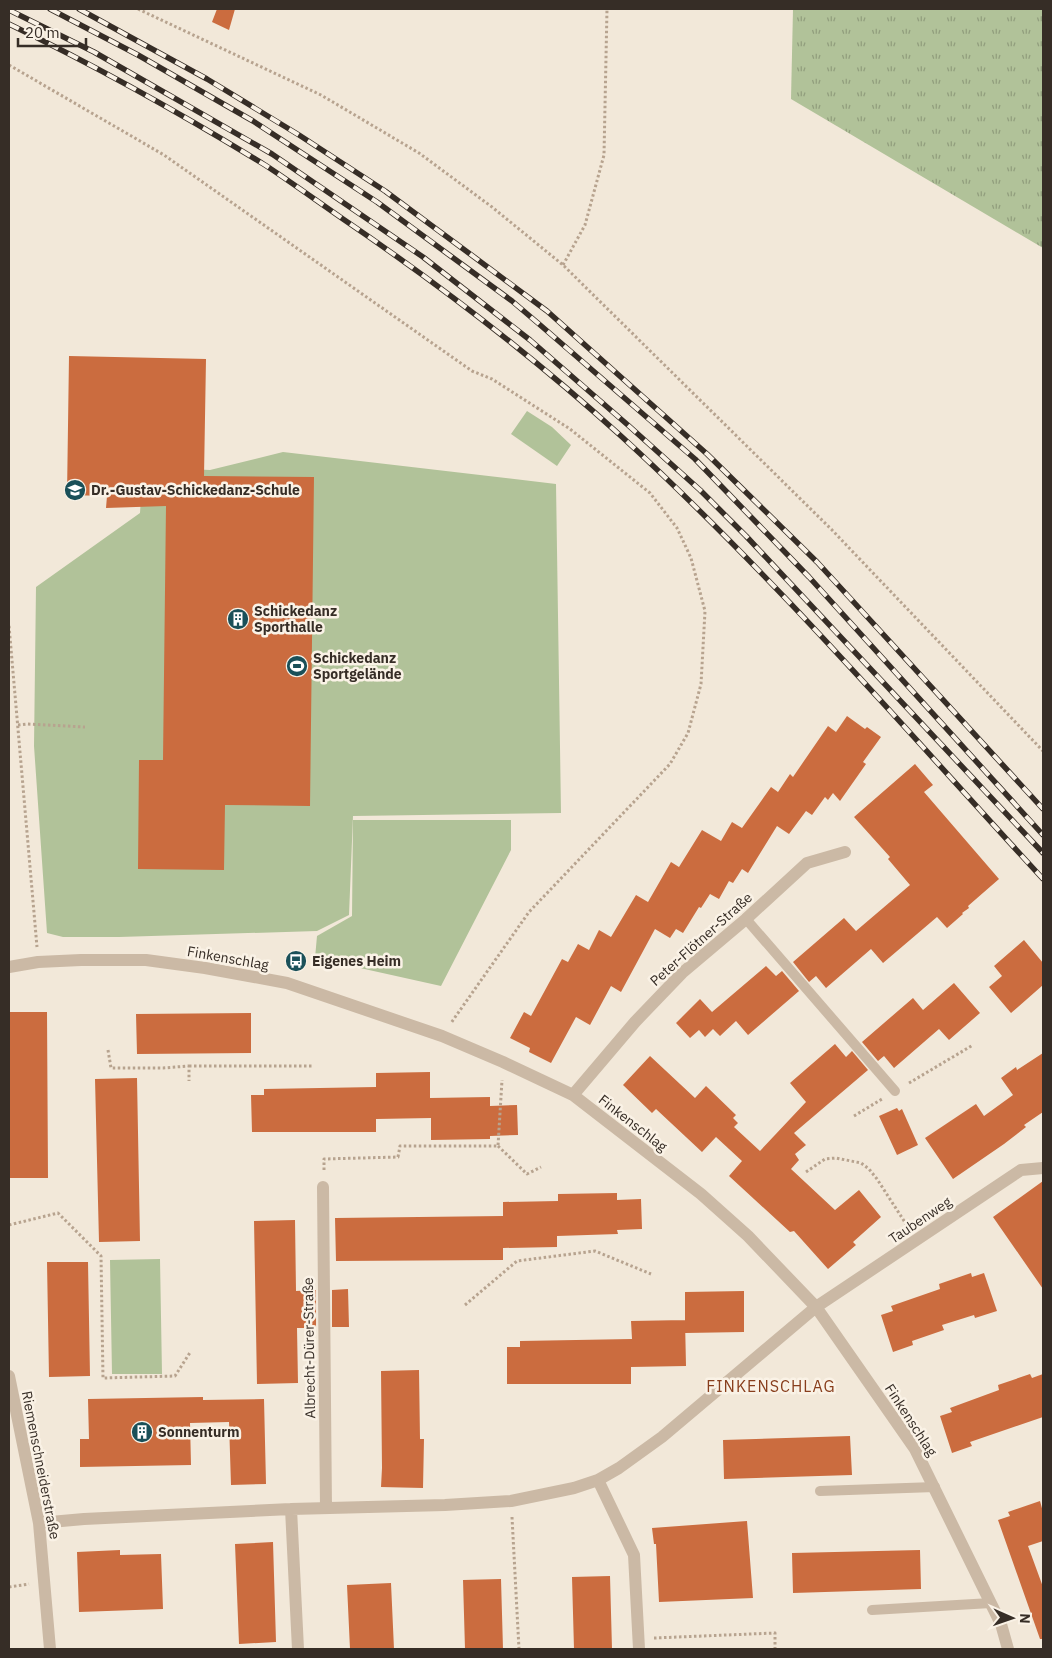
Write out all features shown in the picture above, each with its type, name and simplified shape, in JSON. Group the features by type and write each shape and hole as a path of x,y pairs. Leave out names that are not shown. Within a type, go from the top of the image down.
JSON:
{"street":[{"name":"Peter-Flötner-Straße","path":"573,1095 635,1022 682,973 746,919 807,863 845,852"},
{"name":"Finkenschlag","path":"9,967 38,962 146,960 205,968 287,983 442,1036 573,1095 701,1194 748,1236 816,1307 915,1449 1001,1624 1008,1649"},
{"name":"Taubenweg","path":"816,1307 1021,1170 1043,1168"},
{"name":"Albrecht-Dürer-Straße","path":"323,1188 326,1508"},
{"path":"39,1523 84,1519 292,1509 445,1505 511,1501 574,1488 598,1480 662,1437 816,1307"},
{"name":"Riemenschneiderstraße","path":"9,1376 39,1523 50,1649"},
{"path":"598,1480 634,1555 639,1644"},
{"path":"292,1509 298,1649"}],"lane":[{"path":"746,919 895,1091"},
{"path":"820,1491 935,1488"},
{"path":"872,1610 991,1603"}],"path":[{"path":"138,9 321,96 419,153 492,207 563,265 832,530 1043,751"},
{"path":"563,265 585,225 604,155 607,9"},
{"path":"9,65 164,155 472,371 492,379 570,429 650,493 677,528 691,558 705,611 701,684 688,734 670,764 529,912 442,1036"},
{"path":"9,626 38,962"},
{"path":"18,725 85,727"},
{"path":"854,1116 973,1045"},
{"path":"108,1050 111,1068 314,1066"},
{"path":"498,1146 503,1062"},
{"path":"188,1066 189,1081"},
{"path":"323,1188 324,1159 398,1157 400,1146 498,1146 527,1174 541,1167"},
{"path":"806,1172 825,1159 836,1158 861,1163 877,1179 916,1240"},
{"path":"9,1225 58,1213 101,1256 103,1378 175,1376 191,1351"},
{"path":"465,1305 517,1261 595,1251 651,1274"},
{"path":"511,1501 519,1649"},
{"path":"639,1644 775,1633 776,1649"}],"green space":[{"path":"793,9 1043,9 1043,248 791,99"},
{"path":"527,411 552,427 571,445 557,466 511,434"},
{"name":"Schickedanz Sportgelände","path":"283,452 556,484 561,813 353,816 349,915 317,931 119,937 63,937 47,933 34,746 36,587 140,513 143,467 210,470"},
{"path":"353,820 511,820 511,850 441,986 315,958 317,936 352,916"},
{"path":"160,1259 162,1374 112,1374 110,1260"}],"building":[{"path":"217,9 235,9 229,30 212,22"},
{"name":"Schickedanz Sporthalle","path":"69,356 206,359 204,476 314,477 310,806 225,805 224,870 138,869 139,760 163,760 166,506 106,508 107,496 67,495"},
{"path":"847,716 865,729 867,727 881,737 863,762 866,764 840,801 833,793 828,800 825,797 812,815 806,811 789,834 777,826 748,873 742,869 733,883 729,881 719,899 710,894 701,908 699,907 683,933 676,929 670,938 655,929 621,992 611,986 590,1025 576,1017 551,1063 529,1052 530,1048 510,1038 524,1012 531,1016 562,959 568,962 578,944 589,950 599,930 611,937 636,895 648,902 671,862 679,867 702,830 721,841 732,822 742,828 771,787 778,792 790,774 793,777 828,726 836,732"},
{"path":"915,764 933,785 924,792 999,879 968,906 969,908 947,928 937,917 883,963 871,949 826,988 816,976 809,982 793,962 844,918 856,931 910,885 888,859 890,857 854,817"},
{"path":"1024,940 1043,963 1043,985 1011,1013 989,987 1002,976 994,966"},
{"path":"766,966 776,976 782,971 799,991 748,1035 736,1021 720,1036 713,1029 705,1037 699,1030 690,1038 676,1023 700,999 712,1012"},
{"path":"954,983 980,1013 949,1040 939,1029 894,1068 884,1056 878,1061 862,1042 913,998 923,1010"},
{"path":"9,1012 47,1012 48,1178 9,1178"},
{"path":"251,1013 251,1053 137,1054 136,1014"},
{"path":"835,1044 846,1057 852,1051 868,1070 794,1133 806,1145 795,1154 799,1160 791,1169 835,1210 859,1190 881,1217 853,1242 856,1245 828,1269 794,1231 790,1232 729,1176 742,1161 716,1137 702,1152 656,1109 652,1113 623,1085 650,1056 695,1098 706,1086 736,1115 733,1118 738,1123 734,1127 760,1151 806,1102 790,1083"},
{"path":"1043,1053 1043,1112 1024,1125 1026,1127 1004,1144 953,1179 925,1138 976,1104 984,1116 1013,1095 1001,1078 1016,1067 1017,1070"},
{"path":"430,1072 430,1098 490,1097 490,1106 517,1105 518,1135 490,1136 490,1139 431,1140 431,1118 376,1119 376,1132 252,1132 251,1095 264,1095 264,1089 376,1087 376,1073"},
{"path":"137,1078 140,1241 99,1242 95,1079"},
{"path":"897,1108 899,1111 902,1109 918,1145 897,1155 879,1116"},
{"path":"1043,1181 1043,1289 993,1217"},
{"path":"617,1193 617,1200 641,1199 642,1229 617,1230 618,1234 557,1236 557,1247 503,1248 503,1260 336,1261 335,1218 503,1216 503,1202 558,1201 558,1194"},
{"path":"295,1220 296,1291 316,1290 316,1328 297,1328 298,1383 257,1384 254,1221"},
{"path":"47,1262 88,1262 90,1376 49,1377"},
{"path":"971,1273 972,1277 984,1273 997,1311 975,1318 974,1315 942,1325 944,1330 912,1341 913,1345 893,1352 881,1315 893,1311 891,1306 940,1289 939,1284"},
{"path":"348,1289 349,1327 332,1327 332,1290"},
{"path":"744,1291 744,1332 685,1333 685,1292"},
{"path":"685,1320 686,1366 631,1367 631,1384 507,1384 507,1347 520,1347 520,1341 632,1339 631,1321"},
{"path":"419,1370 420,1439 424,1439 423,1488 381,1487 381,1371"},
{"path":"1030,1374 1032,1378 1043,1374 1043,1417 970,1442 972,1446 952,1453 940,1416 952,1412 950,1408 999,1390 998,1385"},
{"name":"Sonnenturm","path":"203,1397 203,1400 264,1399 266,1484 231,1485 229,1422 190,1423 191,1465 80,1467 80,1439 89,1439 88,1399"},
{"path":"850,1436 852,1475 724,1479 723,1440"},
{"path":"1040,1501 1043,1512 1043,1541 1028,1546 1043,1587 1043,1639 1040,1639 998,1520 1010,1516 1008,1512"},
{"path":"747,1521 753,1598 659,1602 656,1544 654,1544 652,1528"},
{"path":"273,1542 276,1642 239,1644 235,1544"},
{"path":"120,1550 120,1555 161,1554 163,1609 79,1612 77,1552"},
{"path":"920,1550 921,1589 793,1593 792,1553"},
{"path":"610,1576 612,1649 574,1649 572,1577"},
{"path":"501,1579 503,1649 465,1649 463,1580"},
{"path":"391,1583 394,1649 350,1649 347,1585"}],"railway":[{"path":"50,9 138,55 253,121 377,202 512,301 695,459 809,577 1043,835"},
{"path":"79,9 207,79 299,135 385,191 547,311 707,454 817,562 1043,809"},
{"path":"9,10 94,52 272,154 423,257 530,340 700,490 746,536 1043,853"},
{"path":"9,24 138,91 265,165 415,270 486,323 554,378 621,436 731,542 837,653 1043,879"}],"place":[{"name":"Dr.-Gustav-Schickedanz-Schule","path":"75,490"},
{"name":"Schickedanz Sporthalle","path":"238,619"},
{"name":"Schickedanz Sportgelände","path":"297,666"},
{"name":"Eigenes Heim","path":"296,961"},
{"name":"Sonnenturm","path":"142,1432"}],"district":[{"name":"FINKENSCHLAG","path":"771,1386"}]}
